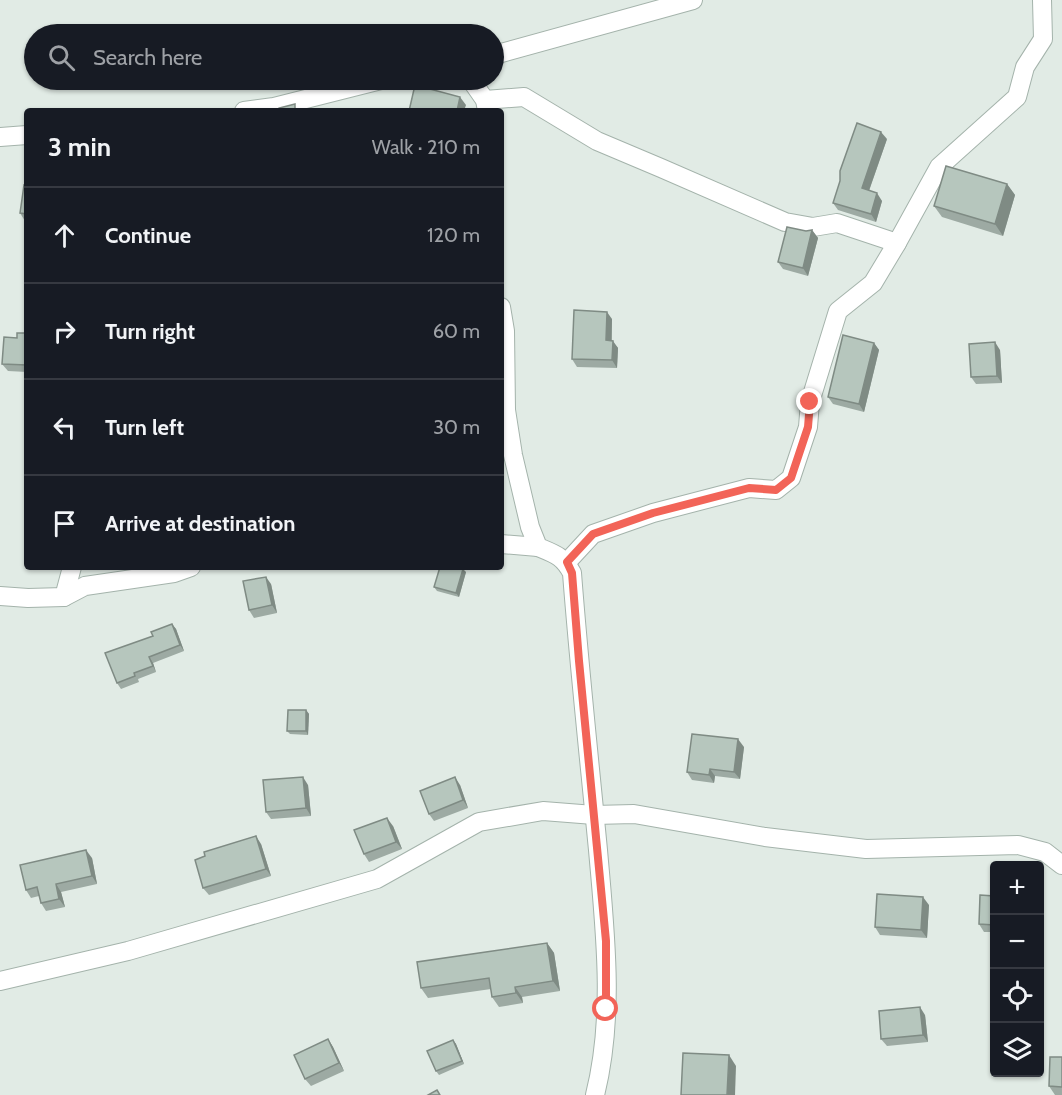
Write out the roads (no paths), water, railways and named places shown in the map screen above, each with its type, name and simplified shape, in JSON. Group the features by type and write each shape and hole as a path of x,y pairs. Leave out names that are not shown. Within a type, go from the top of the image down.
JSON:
{"street":[{"path":"504,52 693,0"},
{"path":"567,562 593,534 653,513 749,488 776,490 791,478 808,427 810,402 838,311 873,283 939,167 1017,97 1025,67 1043,39 1042,0"},
{"path":"266,108 341,90"},
{"path":"477,90 486,105 524,97 597,141 784,222 813,227 837,223 897,243"},
{"path":"0,137 24,135"},
{"path":"504,325 504,352"},
{"path":"504,386 513,455 530,527 538,547"},
{"path":"504,544 538,547 557,555 567,562 572,573 606,941 605,1039 600,1078 595,1095"},
{"path":"64,597 71,570"},
{"path":"0,596 64,597 85,586 183,570"},
{"path":"0,981 128,951 377,879 479,822 543,811 594,815 634,814 765,837 866,849 1018,845 1045,852 1062,865"}]}
